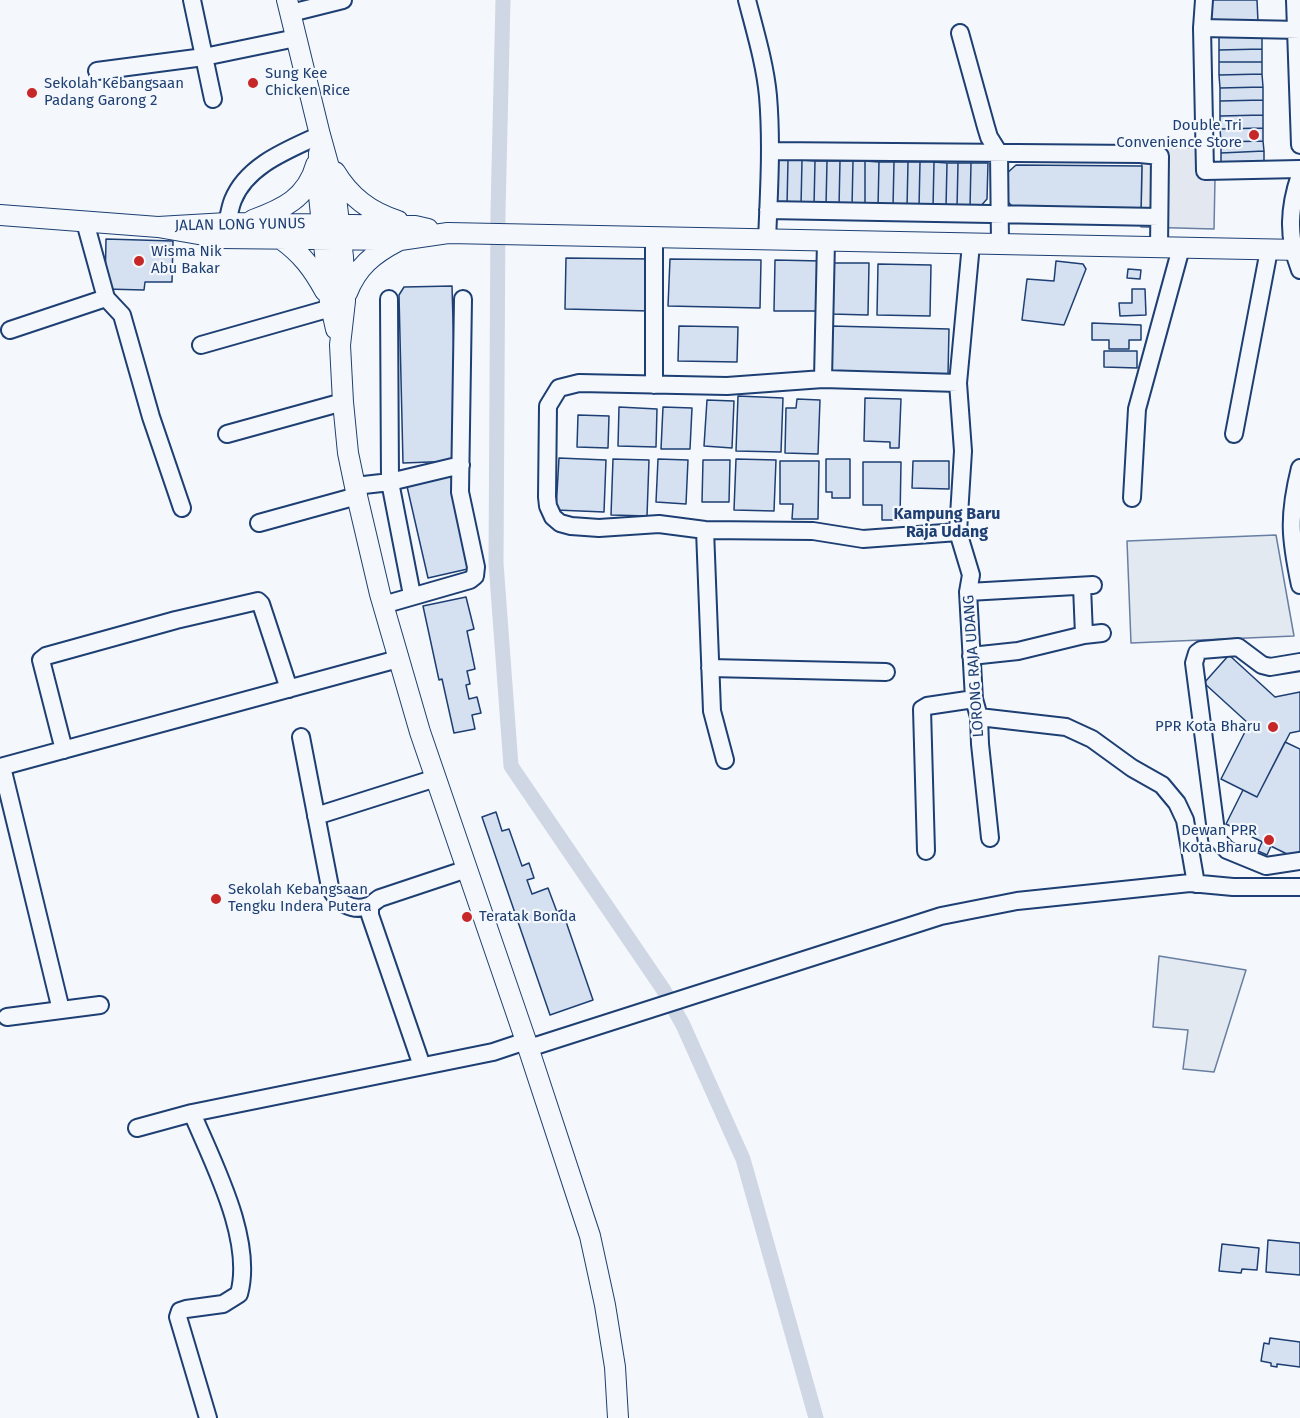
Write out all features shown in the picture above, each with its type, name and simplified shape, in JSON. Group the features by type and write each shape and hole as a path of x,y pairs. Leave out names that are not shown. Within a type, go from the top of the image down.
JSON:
{"main road":[{"path":"289,7 322,150 341,182 357,201 381,215 415,226 448,233"},
{"path":"236,223 289,204 304,190 322,150"},
{"path":"322,150 318,186 332,232 343,402 348,453 356,491 398,659 590,1236 615,1367 618,1418"},
{"name":"JALAN LONG YUNUS","path":"0,215 158,226 236,223 332,232"},
{"name":"JALAN LONG YUNUS","path":"158,226 221,238 281,239 332,232"},
{"path":"332,232 415,226"},
{"path":"332,232 400,240 448,233 1296,250"},
{"path":"281,239 308,262 335,304"},
{"path":"335,304 361,266 384,248 400,240"}],"street":[{"path":"192,0 213,99"},
{"path":"289,7 343,0"},
{"path":"747,0 757,38 767,94 770,151 767,240"},
{"path":"1204,0 1202,28 1205,171 1300,169"},
{"path":"1295,0 1298,30 1300,145"},
{"path":"1202,28 1298,30"},
{"path":"960,33 986,128 999,153 1000,244"},
{"path":"97,71 204,57 297,38"},
{"path":"236,223 233,200 241,185 255,170 282,152 322,150"},
{"path":"770,151 1160,156 1159,248"},
{"path":"1300,175 1292,199 1300,270"},
{"path":"768,210 1160,217"},
{"path":"86,222 106,298 122,315 151,417 182,508"},
{"path":"654,237 654,385"},
{"path":"823,379 826,241"},
{"name":"LORONG RAJA UDANG","path":"971,244 958,384 963,451 958,532 971,575 968,592 974,699 979,717 990,838"},
{"path":"1132,498 1137,409 1181,248"},
{"path":"1234,434 1269,250"},
{"path":"10,330 106,298"},
{"path":"389,299 390,482 412,595"},
{"path":"383,605 470,580 475,576 476,567 460,492 463,299"},
{"path":"201,345 335,304"},
{"path":"958,384 823,379 727,387 579,383 558,388 548,405 548,506 553,517 560,523 599,528 659,524 705,530 813,531 863,538 958,532"},
{"path":"226,434 343,402"},
{"path":"259,523 356,491 461,465"},
{"path":"1300,468 1290,528 1300,585"},
{"path":"705,530 712,711 724,760"},
{"path":"968,592 1088,586 1084,635"},
{"path":"64,750 41,660 46,656 176,620 258,601 261,604 288,689"},
{"path":"971,656 1018,651 1084,635 1102,633"},
{"path":"1300,662 1270,667 1262,665 1238,647 1205,649 1197,653 1194,663 1215,834 1227,850 1266,866 1300,861"},
{"path":"61,1010 1,767 398,659"},
{"path":"710,668 886,672"},
{"path":"926,851 922,709 927,706 974,699"},
{"path":"979,717 1066,727 1092,739 1132,768 1162,785 1178,803 1185,820 1196,884"},
{"path":"301,737 331,890 351,908 370,906 380,898 468,869"},
{"path":"316,816 436,778"},
{"path":"137,1128 192,1113 528,1044 634,1014 942,916 1017,901 1196,884 1233,887 1300,887"},
{"path":"370,906 370,915 422,1066"},
{"path":"7,1017 100,1005"},
{"path":"192,1113 232,1210 241,1247 242,1283 239,1294 223,1304 180,1311 178,1317 208,1418"}],"shaded area":[{"path":"1142,147 1202,148 1215,179 1214,229 1141,227"},
{"path":"1276,535 1294,636 1131,643 1127,541"},
{"path":"1159,956 1246,970 1214,1072 1183,1069 1188,1030 1153,1027"}],"building":[{"path":"1211,0 1257,0 1258,22 1210,21"},
{"path":"1219,36 1262,37 1262,49 1219,50"},
{"path":"1262,49 1262,62 1219,62 1219,50"},
{"path":"1219,62 1262,62 1262,74 1219,75"},
{"path":"1262,74 1263,87 1220,88 1219,75"},
{"path":"1263,87 1263,100 1220,101 1220,88"},
{"path":"1263,100 1263,115 1220,116 1220,101"},
{"path":"1263,115 1263,128 1220,129 1220,116"},
{"path":"1263,128 1263,141 1221,142 1220,129"},
{"path":"1263,141 1264,151 1221,153 1221,142"},
{"path":"1264,151 1264,163 1221,164 1221,153"},
{"path":"778,160 788,160 787,206 777,206"},
{"path":"788,160 802,160 801,206 787,206"},
{"path":"802,160 815,161 814,206 801,206"},
{"path":"815,161 827,161 826,206 814,206"},
{"path":"827,161 840,161 839,207 826,206"},
{"path":"840,161 853,161 852,207 839,207"},
{"path":"853,161 865,161 865,207 852,207"},
{"path":"865,161 879,162 878,207 865,207"},
{"path":"879,162 894,162 893,207 878,207"},
{"path":"894,162 908,162 907,208 893,207"},
{"path":"908,162 920,162 919,208 907,208"},
{"path":"920,162 934,162 933,208 919,208"},
{"path":"934,162 947,163 946,208 933,208"},
{"path":"947,163 958,163 957,208 946,208"},
{"path":"958,163 971,163 970,208 957,208"},
{"path":"971,163 988,163 987,199 979,208 970,208"},
{"path":"1016,165 1142,166 1141,212 1016,210 1006,200 1005,175"},
{"name":"Wisma Nik Abu Bakar","path":"106,239 173,241 172,282 145,282 144,290 105,289"},
{"path":"566,258 651,259 650,311 565,309"},
{"path":"670,259 761,260 760,308 668,306"},
{"path":"775,260 822,261 821,311 774,311"},
{"path":"1056,261 1083,264 1086,269 1064,325 1022,320 1027,279 1054,281"},
{"path":"832,263 869,263 868,315 831,314"},
{"path":"878,264 931,265 930,316 877,315"},
{"path":"1128,269 1141,270 1140,279 1127,278"},
{"path":"452,286 457,461 403,463 399,295 404,287"},
{"path":"1132,289 1145,289 1146,315 1120,316 1119,303 1132,303"},
{"path":"1092,323 1141,325 1141,340 1129,340 1129,349 1109,349 1109,340 1092,340"},
{"path":"679,326 738,327 737,362 678,361"},
{"path":"831,326 949,329 948,375 830,372"},
{"path":"1104,351 1137,351 1137,368 1104,367"},
{"path":"738,396 783,398 781,452 736,451"},
{"path":"865,398 901,399 899,448 890,448 890,442 864,441"},
{"path":"797,399 820,400 818,454 785,453 786,408 796,408"},
{"path":"707,400 734,401 732,448 704,446"},
{"path":"619,407 657,409 656,447 618,446"},
{"path":"663,407 692,408 690,449 661,449"},
{"path":"578,415 609,416 608,448 577,447"},
{"path":"559,458 606,460 604,512 556,510"},
{"path":"613,459 649,460 647,516 611,515"},
{"path":"658,459 688,460 686,504 656,502"},
{"path":"736,459 776,460 774,511 734,510"},
{"path":"826,459 850,459 850,498 832,498 832,492 826,492"},
{"path":"703,460 730,460 729,502 702,502"},
{"path":"780,461 819,461 818,519 792,519 793,504 780,504"},
{"path":"913,461 949,461 949,489 912,488"},
{"path":"863,462 901,462 900,520 882,520 882,505 863,505"},
{"path":"450,472 472,568 428,578 406,482"},
{"path":"466,597 474,629 467,631 475,669 467,671 470,684 466,685 469,699 477,697 481,713 472,715 475,729 454,733 442,679 439,680 423,606"},
{"name":"PPR Kota Bharu","path":"1229,655 1275,697 1300,692 1300,731 1290,733 1257,797 1221,779 1249,724 1204,683"},
{"path":"1285,742 1300,749 1300,854 1289,855 1226,824 1243,790 1257,797"},
{"path":"496,812 502,831 509,829 522,866 529,863 534,878 527,880 532,894 548,888 557,912 562,910 593,1000 550,1015 482,817"},
{"path":"1262,842 1271,846 1267,855 1258,851"},
{"path":"1268,1240 1300,1243 1300,1275 1266,1272"},
{"path":"1222,1244 1259,1248 1257,1270 1242,1269 1241,1273 1219,1271"},
{"path":"1270,1338 1300,1342 1300,1367 1277,1364 1277,1367 1261,1361 1264,1343 1269,1344"}],"waterway":[{"path":"503,0 498,212 496,563 511,766 663,989 683,1025 743,1159 816,1418"}],"place":[{"name":"Sung Kee Chicken Rice","path":"253,83"},
{"name":"Sekolah Kebangsaan Padang Garong 2","path":"32,93"},
{"name":"Double Tri Convenience Store","path":"1254,135"},
{"name":"Wisma Nik Abu Bakar","path":"139,261"},
{"name":"PPR Kota Bharu","path":"1273,727"},
{"name":"Dewan PPR Kota Bharu","path":"1269,840"},
{"name":"Sekolah Kebangsaan Tengku Indera Putera","path":"216,899"},
{"name":"Teratak Bonda","path":"467,917"}],"district":[{"name":"Kampung Baru Raja Udang","path":"947,524"}]}
